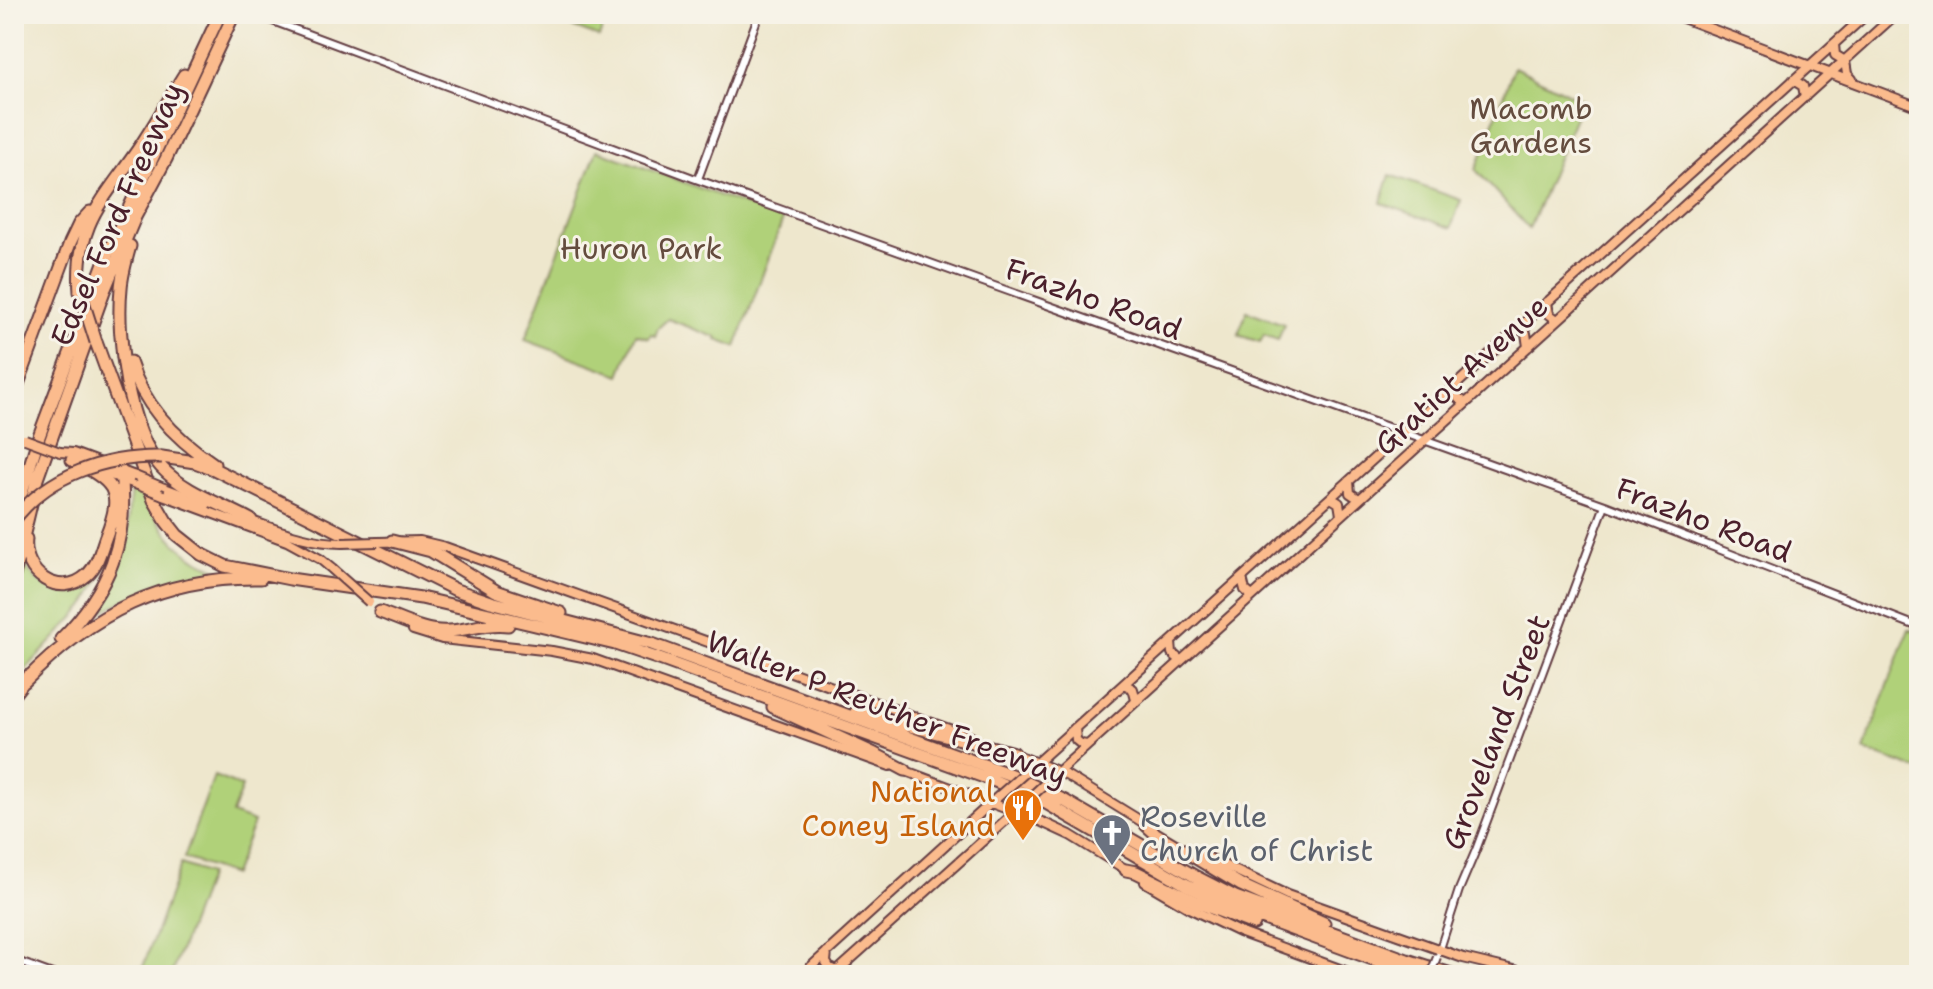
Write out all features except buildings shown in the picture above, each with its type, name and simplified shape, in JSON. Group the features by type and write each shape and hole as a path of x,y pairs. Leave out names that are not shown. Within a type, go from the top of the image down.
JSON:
{"highway":[{"name":"Edsel Ford Freeway","path":"14,522 43,425 107,255 220,14"},
{"name":"Edsel Ford Freeway","path":"14,575 37,479 89,331 135,217 166,159 234,14"},
{"path":"209,35 90,221 81,246 80,292 154,500 166,521 193,549 219,563 290,579"},
{"path":"166,159 127,257 121,287 125,370 132,403 144,441 156,461 179,482 251,520"},
{"path":"14,395 70,243 82,220 107,194"},
{"path":"121,323 133,371 149,402 168,428 201,456 294,509"},
{"path":"14,522 27,505 45,490 80,471 121,459 162,457 195,462 214,469 294,509"},
{"path":"27,514 29,526 25,548 29,564 36,573 47,581 65,584 81,580 91,571 115,512 115,501 107,482 72,460"},
{"path":"14,694 44,656 84,615 104,584 112,567 121,529 122,475"},
{"name":"Walter P Reuther Freeway","path":"294,509 456,590 595,634 995,781 1058,810 1208,896 1256,917 1356,953 1419,970 1454,975"},
{"path":"392,541 431,551 496,591 572,617 595,634"},
{"path":"24,682 71,638 138,600 208,581 290,579"},
{"name":"Walter P Reuther Freeway","path":"290,579 421,598 652,644 1011,775 1065,801 1221,891 1419,970"},
{"path":"380,612 434,630 454,631 497,623 556,635 595,634"},
{"path":"662,660 835,735 905,770"},
{"path":"764,684 1014,753"},
{"path":"1146,825 1169,843 1241,885 1408,956 1419,970"},
{"path":"1126,870 1216,911 1314,943 1356,953"}],"main road":[{"path":"1672,14 1919,107"},
{"name":"Gratiot Avenue","path":"1015,811 1557,320 1689,174 1867,14"},
{"name":"Gratiot Avenue","path":"993,802 1171,642 1221,605 1242,578 1547,302 1697,194 1896,14"},
{"path":"1834,44 1835,55 1845,61 1847,74 1856,83"},
{"path":"1790,57 1796,67 1795,79 1803,86 1805,97"},
{"path":"1735,133 1735,145 1744,151"},
{"path":"1689,174 1697,182 1697,194"},
{"path":"1547,302 1547,311 1557,320"},
{"path":"1519,328 1526,333 1528,347"},
{"path":"1457,384 1458,398 1466,403"},
{"path":"1444,395 1451,405 1450,417"},
{"path":"14,435 60,452 72,460 122,475"},
{"path":"60,452 73,453 287,541 320,559 380,612 412,629 442,639 552,651 593,659 993,802 1053,826 1191,909 1239,932 1356,975"},
{"path":"1349,481 1350,493 1359,499"},
{"path":"161,490 295,537 328,543 420,541 445,547 1014,753 1058,772 1146,825 1262,885 1438,953 1534,975"},
{"path":"1331,498 1339,503 1341,515"},
{"path":"320,559 319,550 328,543"},
{"path":"1242,578 1245,590 1252,596"},
{"path":"1221,605 1222,623"},
{"path":"1171,642 1172,653 1180,660"},
{"path":"1124,684 1133,689 1136,700"},
{"path":"1075,728 1076,740 1087,745"},
{"path":"802,975 892,902 913,874 976,826 993,802"},
{"path":"827,952 826,962 835,973 895,919 918,890 981,842 1015,811"},
{"path":"976,826 981,842"},
{"path":"913,874 918,890"},
{"path":"892,902 895,919"}],"street":[{"name":"Frazho Road","path":"254,14 698,179 1605,505 1919,627"},
{"path":"698,179 759,14"},
{"name":"Groveland Street","path":"1430,975 1459,890 1605,505"},
{"path":"14,960 55,975"}],"green space":[{"path":"553,14 608,14 599,37 551,19"},
{"name":"Macomb Gardens","path":"1514,67 1582,100 1529,229 1476,170"},
{"name":"Huron Park","path":"597,150 783,219 736,347 668,319 658,328 655,336 651,334 649,338 636,334 620,375 525,340"},
{"path":"1390,175 1461,200 1451,228 1381,203"},
{"path":"1247,311 1284,324 1278,340 1264,335 1260,342 1238,335"},
{"path":"133,491 144,495 178,546 201,562 232,574 194,578 156,587 86,621 108,591 118,568"},
{"path":"116,526 103,574 84,607 14,682 14,615 24,562 33,576 46,585 76,587 84,584 102,562"},
{"path":"1909,629 1919,633 1919,726 1916,736 1919,738 1919,770 1864,750"},
{"path":"214,776 242,787 232,814 254,822 233,875 184,858"},
{"path":"181,864 209,874 171,975 140,975"}],"place":[{"name":"National Coney Island","path":"1023,842"},
{"name":"Roseville Church of Christ","path":"1112,867"}]}
